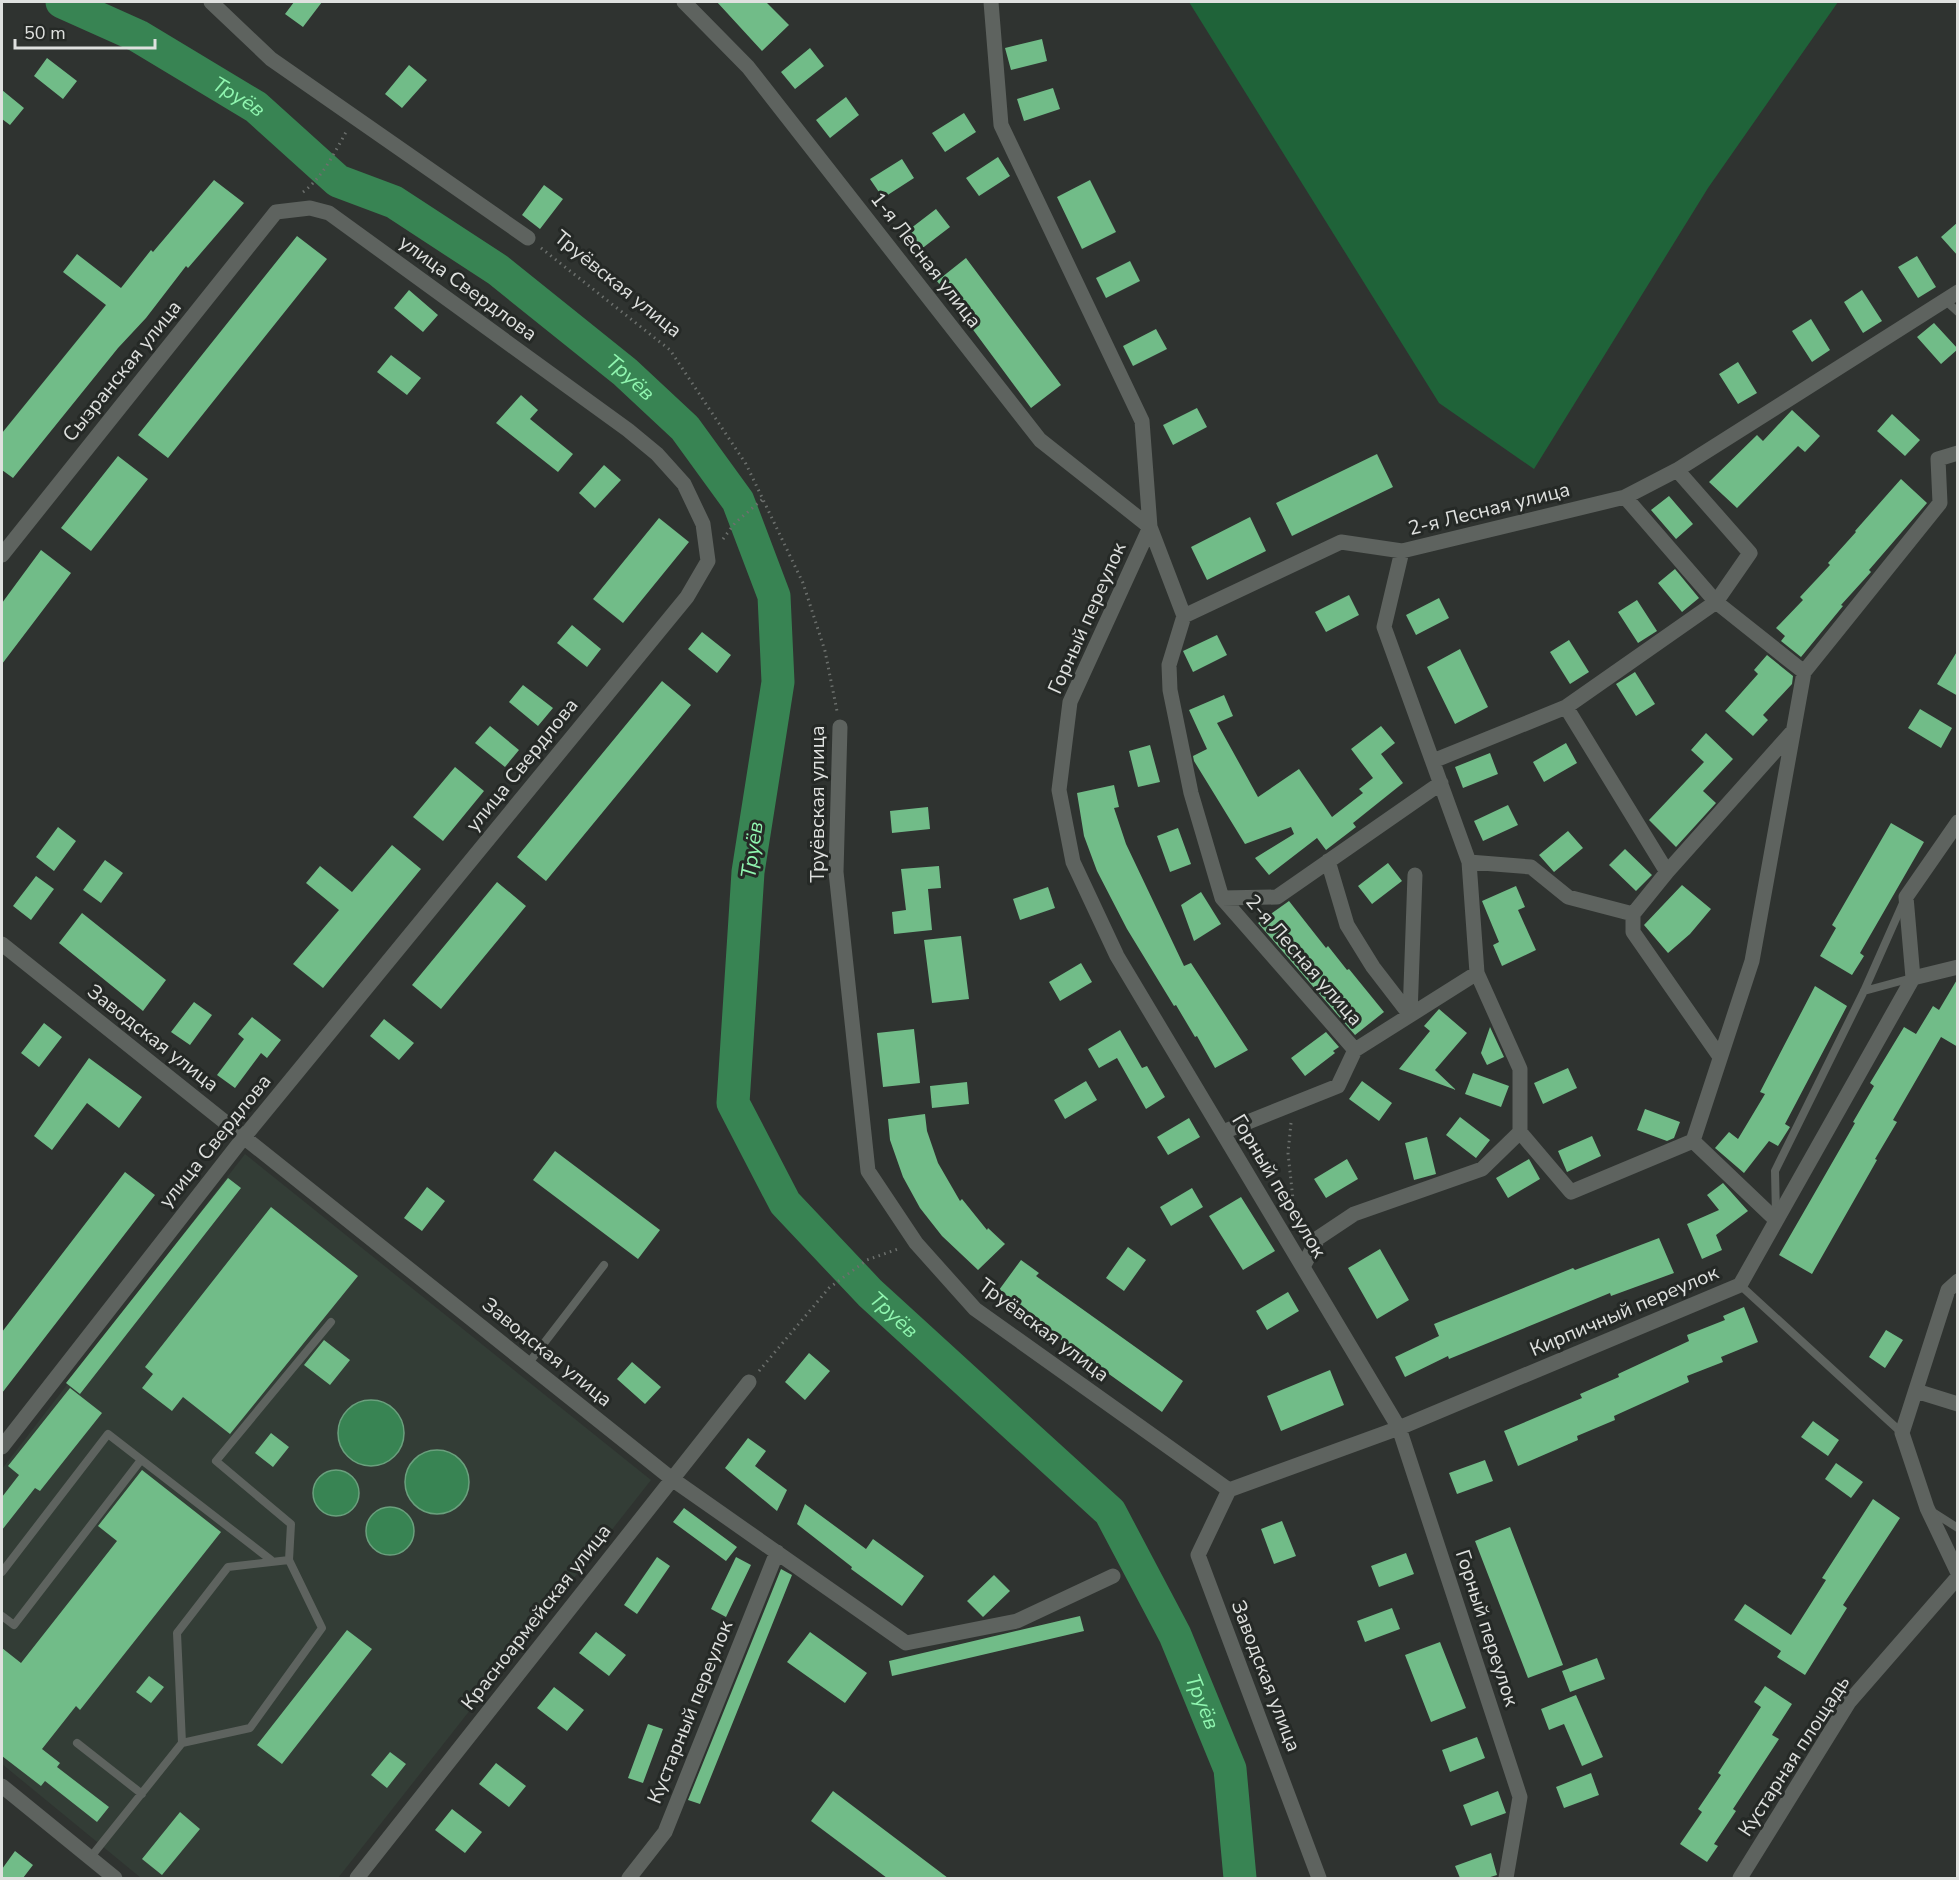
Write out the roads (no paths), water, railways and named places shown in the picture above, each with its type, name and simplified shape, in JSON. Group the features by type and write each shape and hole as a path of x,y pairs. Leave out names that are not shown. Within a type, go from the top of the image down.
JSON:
{"street":[{"name":"Труёвская улица","path":"211,2 271,59 528,238"},
{"name":"1-я Лесная улица","path":"684,2 748,67 1040,440 1150,526"},
{"path":"991,2 1001,125 1142,421 1150,526 1184,616 1341,542 1402,551"},
{"name":"улица Свердлова","path":"2,1447 244,1137 687,597 708,561 703,524 684,484 657,454 628,429 329,213 310,208 276,212"},
{"name":"Сызранская улица","path":"2,555 276,212"},
{"name":"2-я Лесная улица","path":"1520,1132 1520,1069 1477,973 1469,862 1384,627 1402,551 1625,497 1677,470 1954,302"},
{"path":"1303,1267 1317,1238 1354,1214 1482,1169 1520,1132 1571,1192 1693,1141 1752,961 1804,672 1940,503 1938,459 1958,453"},
{"path":"1433,761 1566,707 1716,602 1750,553 1677,470"},
{"path":"1625,497 1716,602 1804,672"},
{"name":"Горный переулок","path":"1150,526 1070,702 1059,790 1073,862 1113,946 1399,1428 1520,1797 1506,1878"},
{"name":"2-я Лесная улица","path":"1184,616 1168,665 1170,690 1191,793 1222,898 1355,1050"},
{"path":"1566,707 1667,872"},
{"name":"Труёвская улица","path":"840,727 836,872 868,1171 916,1242 975,1309 1229,1490"},
{"path":"1720,1057 1633,932 1633,914 1667,872 1794,730"},
{"name":"2-я Лесная улица","path":"1222,898 1277,897 1441,783"},
{"path":"1958,822 1906,897 1912,978 1958,967"},
{"path":"1328,861 1347,925 1373,967 1410,1015"},
{"path":"1469,862 1531,867 1568,897 1633,914"},
{"path":"1410,1015 1415,875"},
{"name":"Заводская улица","path":"2,944 672,1479 906,1643 1017,1621 1113,1576"},
{"name":"2-я Лесная улица","path":"1223,1132 1338,1086 1355,1050 1477,973"},
{"name":"Кирпичный переулок","path":"1229,1490 1399,1428 1740,1285 1912,978"},
{"path":"1693,1141 1776,1221"},
{"path":"1958,1281 1948,1290 1902,1433 1927,1508 1958,1575"},
{"name":"Красноармейская улица","path":"357,1878 749,1382"},
{"path":"1916,1391 1958,1404"},
{"name":"Заводская улица","path":"1229,1490 1198,1555 1319,1878"},
{"name":"Кустарный переулок","path":"629,1878 665,1832 777,1552"},
{"name":"Кустарная площадь","path":"1740,1878 1849,1702 1958,1575"},
{"path":"2,1786 115,1878"}],"lane":[{"path":"1776,1221 1775,1171 1864,992 1906,897"},
{"path":"1864,992 1912,978"},
{"path":"528,1364 604,1265"},
{"path":"1740,1285 1902,1433"},
{"path":"90,1858 182,1743 250,1728 322,1628 289,1560 291,1524 216,1461 331,1322"},
{"path":"2,1572 108,1434 271,1560"},
{"path":"2,1616 14,1625 141,1460"},
{"path":"1927,1508 1958,1528"},
{"path":"182,1743 177,1633 228,1567 271,1560 289,1560"},
{"path":"77,1743 142,1794"}],"waterway":[{"name":"Труёв","path":"62,2 138,36 256,107 338,181 394,202 498,270 625,372 685,428 738,501 774,596 778,682 748,872 733,1103 785,1203 870,1293 1110,1512 1175,1635 1230,1769 1240,1878"}]}
